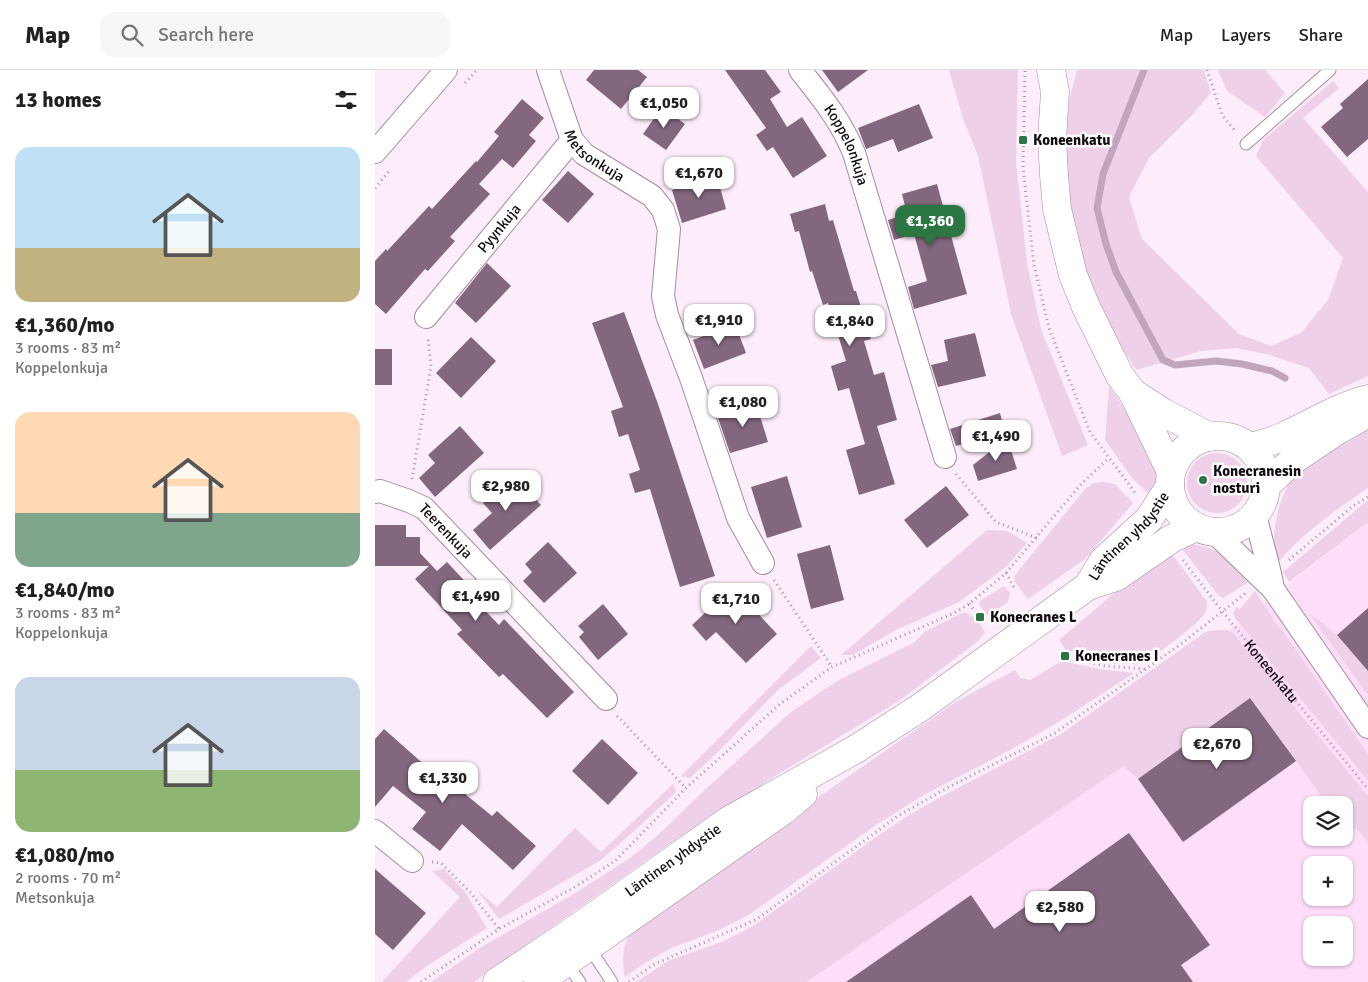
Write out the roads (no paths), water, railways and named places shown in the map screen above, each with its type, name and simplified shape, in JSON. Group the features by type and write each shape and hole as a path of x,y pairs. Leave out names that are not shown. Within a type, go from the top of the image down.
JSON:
{"main road":[{"path":"1059,77 1052,140 1054,175 1057,210 1073,275 1085,307 1120,376 1133,393 1171,479"},
{"path":"1133,393 1164,413 1210,437"},
{"path":"1249,447 1266,444 1331,412 1354,402 1368,399"},
{"path":"1267,485 1292,461 1368,411"},
{"path":"1210,437 1238,440 1249,447 1261,460 1265,472 1267,490 1255,513 1244,525 1229,529 1205,529 1181,515 1172,499 1171,479 1176,460 1182,451 1196,442 1210,437"},
{"name":"Läntinen yhdystie","path":"1088,586 1103,561 1149,519 1171,479"},
{"name":"Läntinen yhdystie","path":"538,982 566,963 582,938 784,810 856,749 921,707 1088,586 1116,577 1171,539 1205,529"},
{"name":"Läntinen yhdystie","path":"497,982 566,963"}],"street":[{"path":"375,152 445,70"},
{"name":"Metsonkuja","path":"548,70 573,140 584,154 652,196 663,210 669,229 663,296 667,315 691,378 738,518 763,563"},
{"name":"Koppelonkuja","path":"800,70 835,115 845,131 854,153 945,457"},
{"name":"Pyynkuja","path":"426,317 573,140"},
{"name":"Teerenkuja","path":"375,492 409,501 423,508 606,698"},
{"path":"1255,513 1260,541 1273,589"},
{"path":"1205,529 1273,589 1368,727"},
{"path":"375,831 412,861"}],"lane":[{"path":"1246,144 1330,70"},
{"path":"582,938 612,982"}],"waterway":[{"path":"1144,70 1103,174 1097,208 1106,244 1116,272 1163,360 1175,365 1216,361 1242,364 1272,371 1285,378"}],"place":[{"name":"Koneenkatu","path":"1023,140"},
{"name":"Konecranesin nosturi","path":"1203,480"},
{"name":"Konecranes L","path":"980,617"},
{"name":"Konecranes I","path":"1065,656"}]}
